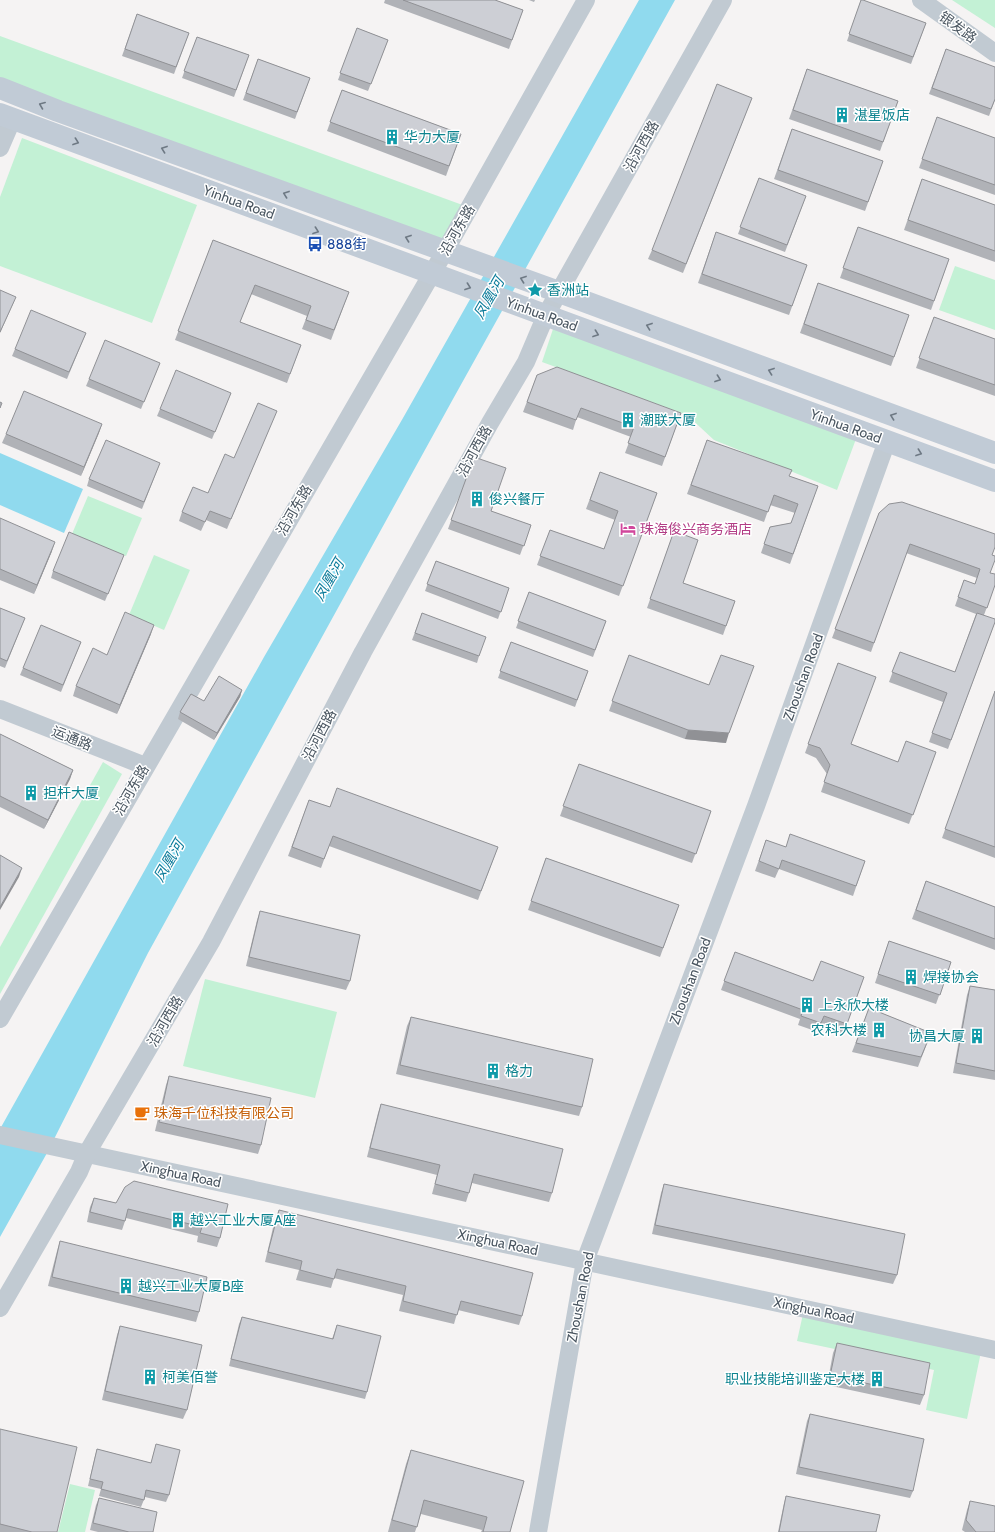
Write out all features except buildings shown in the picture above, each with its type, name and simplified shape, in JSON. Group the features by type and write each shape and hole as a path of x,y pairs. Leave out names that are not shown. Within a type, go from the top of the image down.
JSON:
{"main road":[{"name":"Yinhua Road","path":"0,88 58,111 559,292 995,453"},
{"name":"Yinhua Road","path":"6,116 995,481"}],"street":[{"name":"沿河东路","path":"0,1019 144,766 445,251 586,0"},
{"name":"沿河西路","path":"0,1308 79,1172 87,1153 211,942 363,652 490,423 526,362 546,315 723,0"},
{"name":"银发路","path":"921,0 995,54"},
{"path":"0,148 6,116"},
{"name":"Zhoushan Road","path":"538,1532 585,1261 756,806 887,441"},
{"name":"运通路","path":"0,709 144,766"},
{"name":"Xinghua Road","path":"0,1135 995,1350"}],"green space":[{"path":"952,0 995,0 995,28"},
{"path":"0,36 468,207 444,249 0,86"},
{"path":"22,138 197,205 152,323 0,266 0,197"},
{"path":"955,266 995,280 995,330 939,310"},
{"path":"554,326 856,439 837,490 714,440 687,415 542,362"},
{"path":"88,496 142,518 126,556 72,534"},
{"path":"154,555 190,570 164,630 129,615"},
{"path":"103,762 122,774 0,994 0,947"},
{"path":"205,979 337,1012 315,1098 183,1066"},
{"path":"803,1314 981,1352 967,1419 926,1410 934,1370 797,1341"},
{"path":"70,1484 95,1490 85,1532 58,1532"}],"water":[{"name":"凤凰河","path":"639,0 675,0 148,953 47,1153 0,1237 0,1129 264,657 403,418"},
{"path":"0,453 83,489 64,533 0,505"}],"place":[{"name":"湛星饭店","path":"842,115"},
{"name":"华力大厦","path":"392,137"},
{"name":"888街","path":"315,244"},
{"name":"香洲站","path":"535,290"},
{"name":"潮联大厦","path":"628,420"},
{"name":"俊兴餐厅","path":"477,499"},
{"name":"珠海俊兴商务酒店","path":"628,529"},
{"name":"担杆大厦","path":"31,793"},
{"name":"焊接协会","path":"911,977"},
{"name":"上永欣大楼","path":"807,1005"},
{"name":"农科大楼","path":"879,1030"},
{"name":"协昌大厦","path":"977,1036"},
{"name":"格力","path":"493,1071"},
{"name":"珠海千位科技有限公司","path":"142,1113"},
{"name":"越兴工业大厦A座","path":"178,1220"},
{"name":"越兴工业大厦B座","path":"126,1286"},
{"name":"柯美佰誉","path":"150,1377"},
{"name":"职业技能培训鉴定大楼","path":"877,1379"}]}
